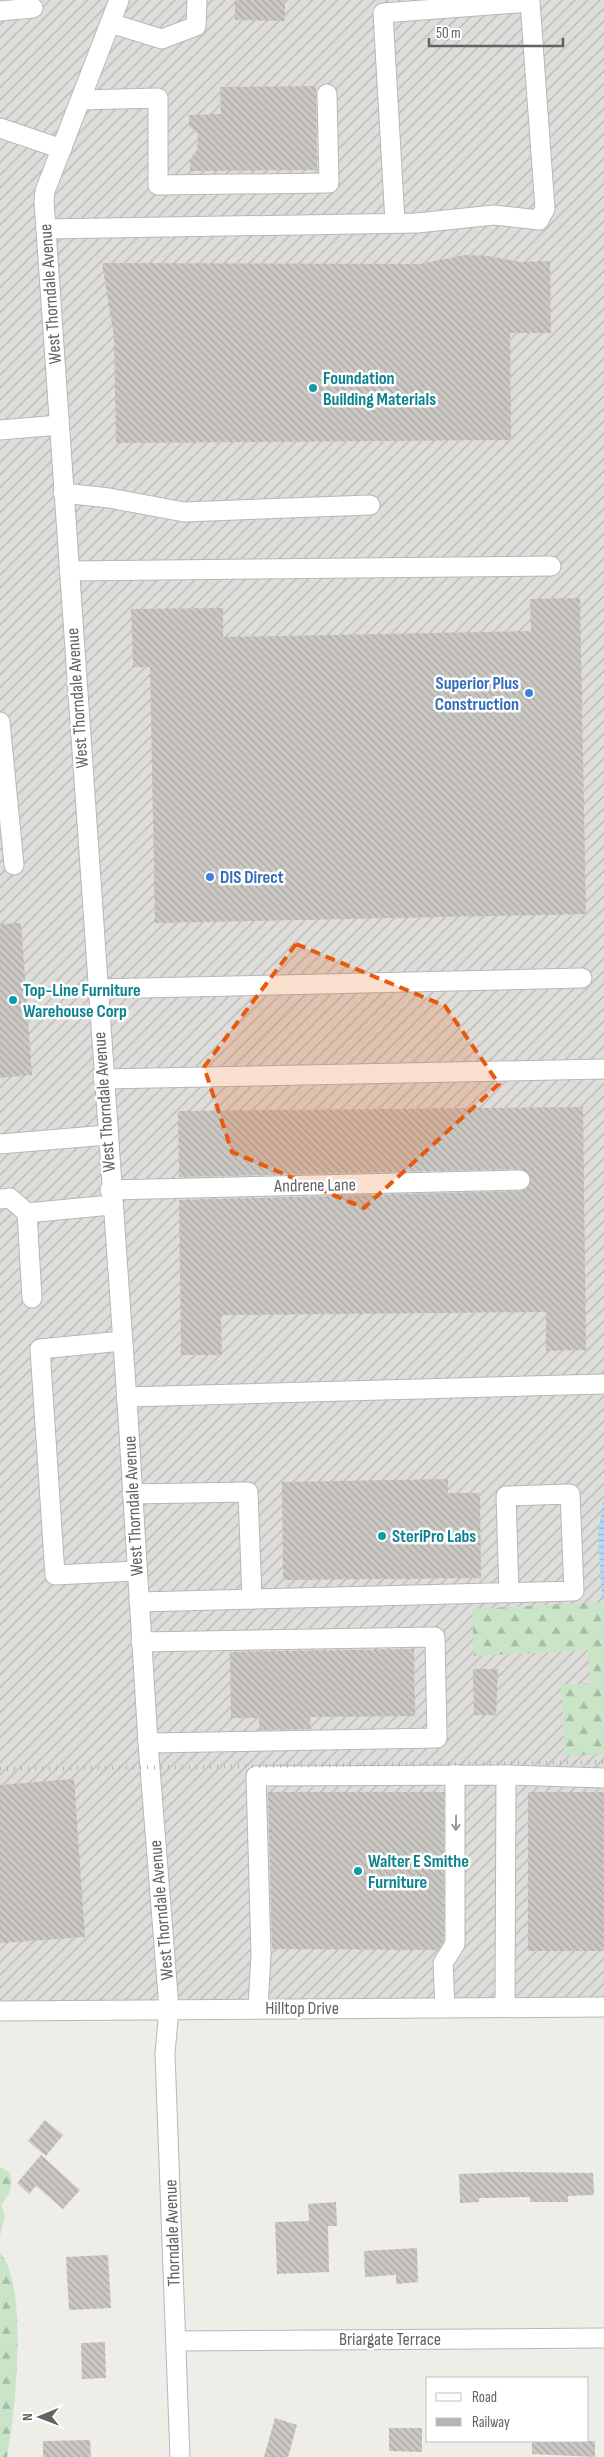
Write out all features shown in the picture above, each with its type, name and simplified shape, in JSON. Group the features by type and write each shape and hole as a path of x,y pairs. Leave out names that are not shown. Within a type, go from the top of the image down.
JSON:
{"street":[{"name":"West Thorndale Avenue","path":"119,0 45,191 44,201 126,1398 138,1602 168,2008"},
{"path":"110,23 162,39 196,26 197,0"},
{"path":"46,229 417,223 494,215 539,220 545,209 530,2 481,3 383,13 395,222"},
{"path":"0,11 33,8"},
{"path":"80,100 158,98 158,185 329,183 327,94"},
{"path":"0,128 62,149"},
{"path":"0,430 59,425"},
{"path":"63,493 109,498 184,512 370,505"},
{"path":"69,572 551,566"},
{"path":"0,722 14,865"},
{"path":"97,989 582,978"},
{"path":"103,1079 604,1069"},
{"path":"0,1144 107,1135"},
{"name":"Andrene Lane","path":"27,1213 111,1198 520,1180"},
{"path":"0,1199 10,1198 27,1213 32,1298"},
{"path":"122,1340 40,1349 55,1575 136,1571"},
{"path":"126,1398 604,1384"},
{"path":"132,1494 248,1492 252,1599"},
{"path":"138,1602 509,1593 574,1591 570,1494 506,1496 509,1593"},
{"path":"141,1642 435,1637 437,1738 148,1743"},
{"path":"445,2007 443,1963 455,1944 455,1774"},
{"path":"258,2008 261,1954 256,1776 455,1774 604,1778"},
{"path":"505,2007 506,1775"},
{"name":"Hilltop Drive","path":"0,2011 168,2008 604,2007"},
{"name":"Thorndale Avenue","path":"168,2008 166,2054 180,2457"},
{"name":"Briargate Terrace","path":"176,2341 604,2338"}],"highlighted area":[{"path":"296,944 445,1006 499,1084 364,1208 232,1152 204,1067"}],"shaded area":[{"path":"0,0 604,0 604,2017 0,2012"}],"green space":[{"path":"604,1602 604,1754 565,1756 561,1685 590,1683 588,1650 474,1656 472,1609"},
{"path":"0,2167 10,2173 11,2187 9,2194 1,2205 5,2216 0,2236"},
{"path":"0,2253 9,2269 17,2320 16,2382 7,2457 0,2457"}],"water":[{"path":"604,1498 604,1600 602,1600 598,1533"}],"building":[{"path":"235,0 285,0 285,21 235,20"},
{"path":"316,86 317,170 190,171 190,159 197,150 198,134 189,126 189,115 221,114 220,87"},
{"name":"Foundation Building Materials","path":"465,255 488,256 521,262 550,261 551,333 510,333 511,440 116,443 114,336 102,263 420,264"},
{"path":"580,598 586,914 155,923 150,667 133,667 131,609 223,608 223,637 531,631 530,599"},
{"name":"Top-Line Furniture Warehouse Corp","path":"21,923 32,1075 0,1078 0,924"},
{"path":"583,1107 586,1350 546,1351 546,1312 221,1315 222,1355 181,1355 179,1200 520,1191 526,1189 531,1180 529,1174 520,1169 179,1177 178,1111"},
{"name":"SteriPro Labs","path":"448,1479 448,1493 480,1493 481,1578 283,1580 282,1482"},
{"path":"414,1649 415,1716 310,1717 311,1729 259,1730 259,1718 231,1718 230,1652"},
{"path":"473,1669 498,1669 496,1715 474,1715"},
{"path":"74,1779 85,1937 0,1943 0,1785"},
{"name":"Walter E Smithe Furniture","path":"268,1792 444,1792 444,1941 438,1950 272,1949"},
{"path":"528,1792 604,1792 604,1951 528,1951"},
{"path":"45,2120 63,2135 46,2156 28,2141"},
{"path":"41,2155 80,2190 63,2209 36,2186 29,2194 17,2183"},
{"path":"511,2172 593,2173 594,2195 568,2196 568,2202 530,2202 530,2197 479,2198 479,2202 460,2203 459,2174"},
{"path":"336,2202 337,2226 328,2226 329,2272 277,2274 275,2222 309,2221 308,2204"},
{"path":"417,2248 418,2282 396,2284 396,2275 365,2277 364,2251"},
{"path":"108,2255 111,2308 69,2310 66,2257"},
{"path":"105,2342 106,2378 82,2379 81,2343"},
{"path":"275,2418 297,2425 288,2457 264,2457"},
{"path":"389,2428 422,2428 422,2452 389,2451"},
{"path":"90,2440 91,2457 43,2457 43,2441"},
{"path":"595,2441 595,2457 532,2454 532,2442"}],"railway":[{"path":"0,1769 604,1762"}],"place":[{"name":"Foundation Building Materials","path":"313,388"},
{"name":"Superior Plus Construction","path":"529,693"},
{"name":"DIS Direct","path":"210,877"},
{"name":"Top-Line Furniture Warehouse Corp","path":"13,1000"},
{"name":"SteriPro Labs","path":"382,1536"},
{"name":"Walter E Smithe Furniture","path":"358,1871"}]}
